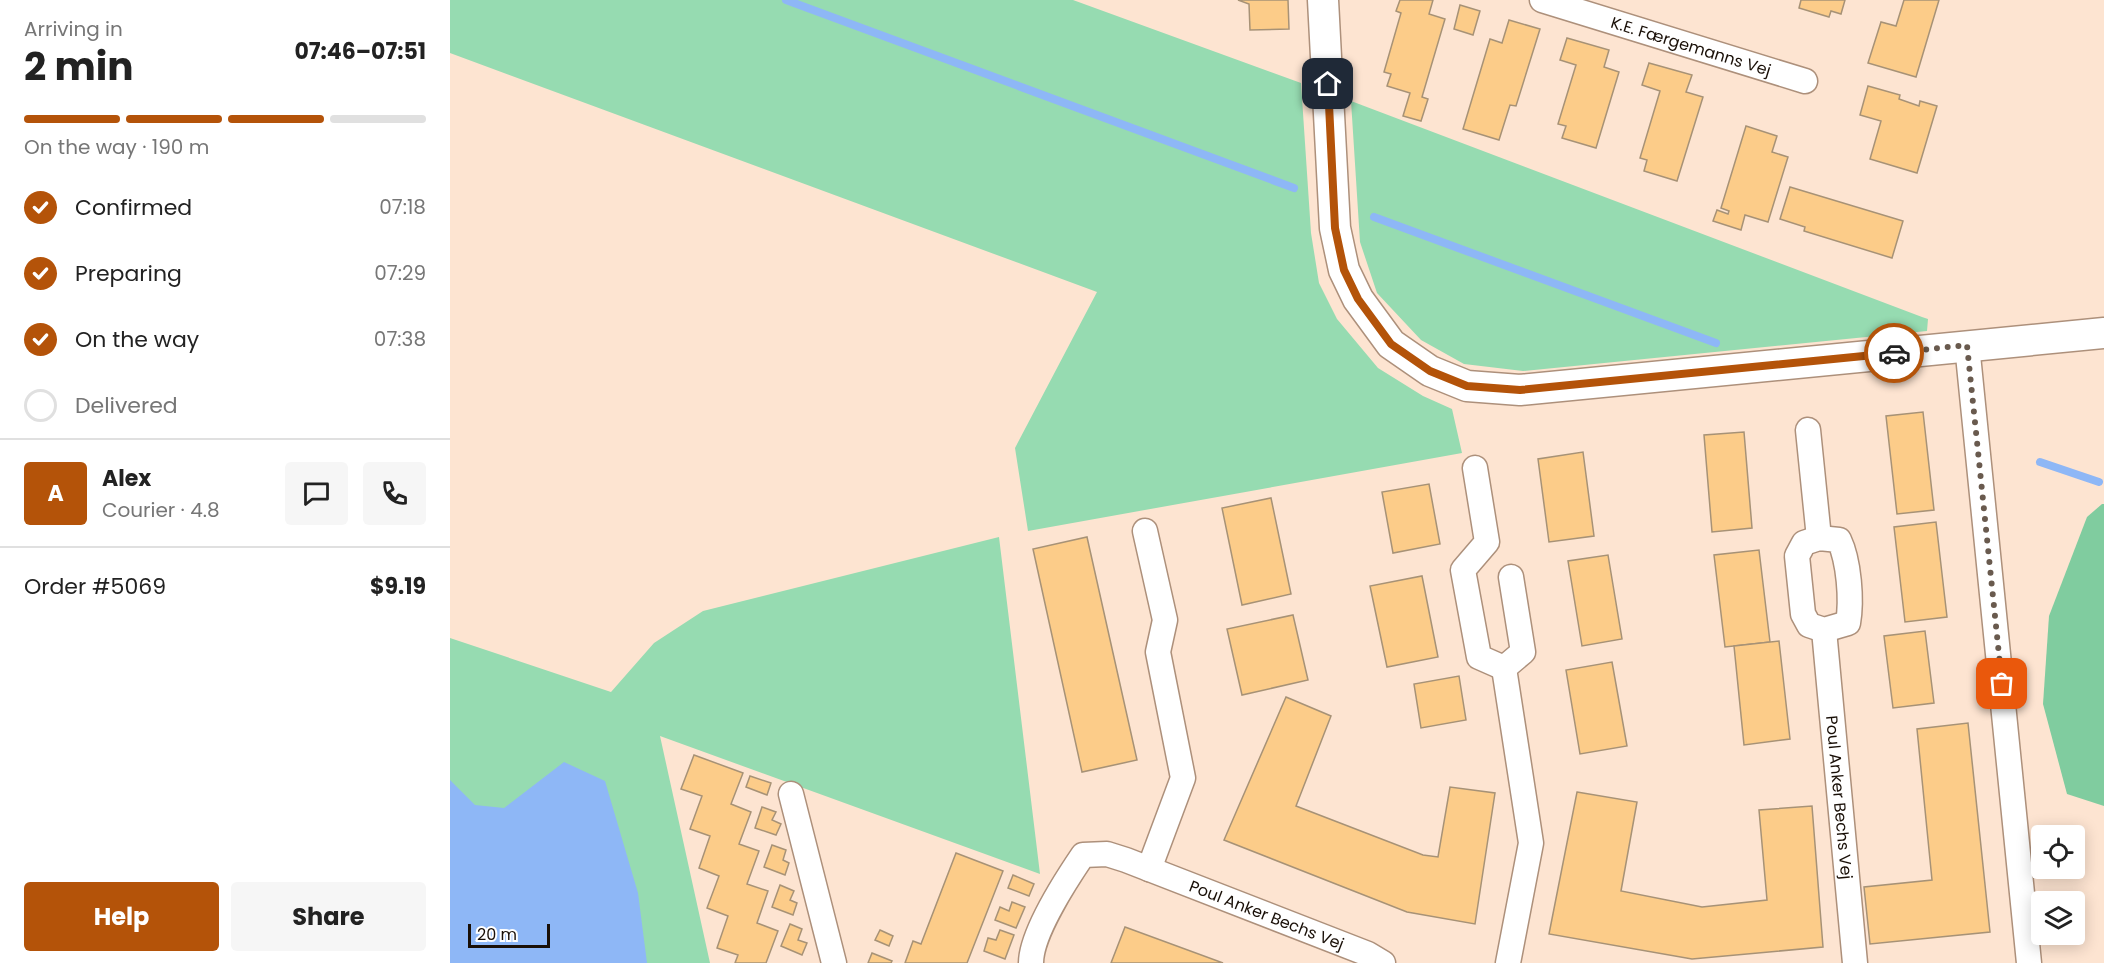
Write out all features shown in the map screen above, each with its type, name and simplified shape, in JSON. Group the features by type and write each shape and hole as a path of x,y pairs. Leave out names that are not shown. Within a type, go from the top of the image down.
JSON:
{"street":[{"path":"1323,0 1335,228 1344,270 1358,299 1391,344 1430,371 1467,386 1520,390 2104,333"},
{"name":"K.E. Færgemanns Vej","path":"1542,0 1805,81"},
{"path":"1967,345 2030,963"},
{"path":"1808,430 1818,537"},
{"path":"1475,468 1487,542 1463,570 1479,657 1504,668"},
{"path":"1145,531 1165,620 1158,652 1183,778 1149,869"},
{"path":"1818,537 1839,540 1845,552 1850,609 1848,622 1824,630 1809,625 1803,614 1797,556 1804,543 1818,537"},
{"path":"1504,668 1523,652 1511,577"},
{"name":"Poul Anker Bechs Vej","path":"1824,630 1855,963"},
{"path":"1504,668 1531,843 1508,963"},
{"path":"791,794 834,963"},
{"name":"Poul Anker Bechs Vej","path":"1031,963 1031,951 1060,888 1083,855 1107,855 1149,869 1368,954 1383,963"}],"green space":[{"path":"450,0 1073,0 1301,83 1311,233 1319,283 1337,319 1378,368 1423,396 1452,409 1462,453 1028,531 1015,448 1097,292 450,53"},
{"path":"1351,101 1928,319 1927,331 1523,371 1464,364 1421,340 1377,293 1360,242"},
{"path":"2104,504 2104,806 2067,794 2043,704 2049,616 2087,517"},
{"path":"999,537 1040,874 660,736 710,963 450,963 450,638 611,692 654,643 703,611"}],"water":[{"path":"564,762 605,781 638,893 647,963 450,963 450,780 475,805 504,808"}],"building":[{"path":"1238,0 1288,0 1289,29 1250,30 1249,4"},
{"path":"1400,0 1433,0 1429,14 1445,19 1422,97 1428,99 1421,121 1403,116 1410,93 1387,86 1391,74 1384,72 1401,13 1396,11"},
{"path":"1801,0 1845,0 1841,14 1831,11 1829,17 1799,8"},
{"path":"1904,0 1939,0 1916,77 1868,63 1881,22 1896,26"},
{"path":"1460,5 1480,11 1473,35 1454,29"},
{"path":"1509,20 1540,29 1516,106 1510,105 1499,140 1463,129 1490,39 1502,43"},
{"path":"1567,38 1609,50 1604,67 1619,72 1596,148 1562,138 1566,126 1558,124 1576,65 1560,60"},
{"path":"1649,63 1692,75 1686,92 1703,97 1677,181 1644,171 1647,160 1640,158 1660,91 1642,85"},
{"path":"1868,86 1900,95 1899,99 1919,106 1920,101 1937,106 1917,173 1870,159 1881,121 1860,115"},
{"path":"1746,126 1777,136 1772,152 1788,157 1768,222 1745,215 1741,230 1713,221 1717,210 1728,214 1729,211 1721,208"},
{"path":"1790,187 1903,221 1892,258 1804,231 1805,227 1780,219"},
{"path":"1923,412 1934,510 1897,514 1886,416"},
{"path":"1744,432 1752,528 1712,532 1704,435"},
{"path":"1583,452 1594,536 1549,542 1538,459"},
{"path":"1429,484 1440,544 1393,553 1382,492"},
{"path":"1271,498 1291,594 1242,605 1222,508"},
{"path":"1936,522 1947,617 1905,622 1894,527"},
{"path":"1087,537 1137,760 1082,772 1033,549"},
{"path":"1759,550 1770,642 1725,647 1714,555"},
{"path":"1608,555 1622,639 1582,646 1568,561"},
{"path":"1422,576 1438,657 1387,667 1370,586"},
{"path":"1293,615 1308,680 1242,695 1227,629"},
{"path":"1925,631 1934,703 1893,708 1884,636"},
{"path":"1779,641 1790,739 1744,745 1734,646"},
{"path":"1612,662 1627,746 1580,754 1566,670"},
{"path":"1459,676 1466,720 1421,728 1414,684"},
{"path":"1286,697 1331,716 1296,806 1423,855 1438,857 1450,787 1495,793 1475,924 1407,912 1224,840"},
{"path":"1968,723 1990,932 1870,944 1864,887 1932,880 1917,729"},
{"path":"694,755 743,773 731,804 751,812 739,844 759,851 747,884 768,891 757,923 778,931 766,963 735,963 738,955 717,948 728,916 707,908 719,876 699,868 710,836 690,829 702,796 681,789"},
{"path":"750,776 771,783 767,795 746,787"},
{"path":"1577,792 1637,802 1621,891 1702,907 1767,900 1759,810 1812,806 1823,947 1692,959 1549,934"},
{"path":"762,807 776,812 772,820 781,824 776,835 755,828"},
{"path":"772,845 786,850 783,860 789,863 785,875 764,867"},
{"path":"956,853 1003,871 967,963 905,963 913,941 921,944"},
{"path":"1013,875 1034,884 1029,896 1008,888"},
{"path":"780,885 794,891 790,900 797,903 793,915 772,907"},
{"path":"1012,902 1025,907 1016,928 995,920 1000,907 1009,911"},
{"path":"790,924 802,929 798,940 807,943 802,955 781,946"},
{"path":"1125,927 1223,963 1111,963"},
{"path":"880,930 893,936 889,946 875,940"},
{"path":"1000,930 1014,935 1005,959 984,951 988,938 996,940"},
{"path":"872,953 892,961 891,963 868,963"}],"waterway":[{"path":"786,0 1294,188"},
{"path":"1374,217 1716,343"},
{"path":"2040,462 2099,482"}],"way so far":[{"path":"1894,353 1967,345 2002,684"}],"route":[{"path":"1328,84 1335,228 1344,270 1358,299 1391,344 1430,371 1467,386 1520,390 1894,353"}]}
